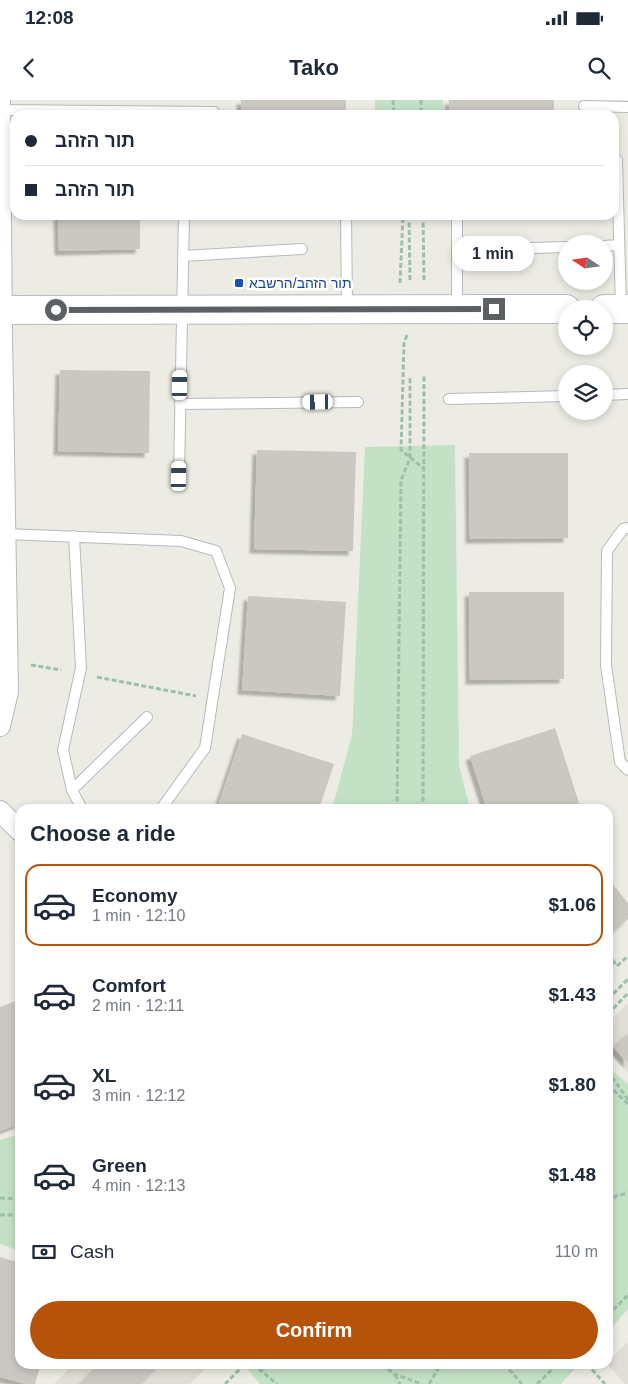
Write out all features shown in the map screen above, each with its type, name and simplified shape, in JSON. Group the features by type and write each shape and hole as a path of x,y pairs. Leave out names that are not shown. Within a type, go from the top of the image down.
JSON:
{"street":[{"path":"0,100 1,310 8,692 0,726"},
{"path":"1,310 558,309"},
{"path":"0,811 15,826"}],"lane":[{"path":"584,106 628,107"},
{"path":"179,476 184,220"},
{"path":"346,220 347,310"},
{"path":"457,310 458,220"},
{"path":"617,309 618,220"},
{"path":"613,245 619,245"},
{"path":"501,249 558,247"},
{"path":"183,256 302,249"},
{"path":"613,395 628,394"},
{"path":"449,399 558,396"},
{"path":"180,404 358,402"},
{"path":"628,528 623,529 607,551 606,666 620,762 628,770"},
{"path":"6,534 181,540 216,551 230,588 205,748 165,804"},
{"path":"74,536 80,674 63,750 72,790 79,804"},
{"path":"72,790 147,717"}],"path":[{"path":"409,220 410,283"},
{"path":"422,220 424,282"},
{"path":"404,343 401,450 424,468"},
{"path":"423,804 424,375"},
{"path":"397,804 401,480 410,458 410,376"},
{"path":"44,668 64,670 213,698"},
{"path":"613,961 617,966 628,956"},
{"path":"613,994 628,978"},
{"path":"613,1009 628,993"},
{"path":"613,1079 628,1102"},
{"path":"613,1089 628,1102"},
{"path":"613,1199 628,1193"},
{"path":"0,1198 15,1198"},
{"path":"0,1215 15,1215"},
{"path":"613,1310 628,1295"},
{"path":"225,1384 240,1369"},
{"path":"258,1369 276,1384"},
{"path":"388,1369 394,1374 400,1384"},
{"path":"429,1384 438,1369"},
{"path":"508,1369 522,1384"},
{"path":"537,1384 553,1369"},
{"path":"592,1369 605,1384"},
{"path":"394,1374 422,1384"}],"shaded area":[{"path":"628,1003 628,1073 613,1056 613,1018"},
{"path":"628,1342 628,1384 625,1384 612,1369 613,1356"},
{"path":"69,1369 205,1369 190,1384 54,1384"}],"green space":[{"path":"375,100 443,100 443,110 375,110"},
{"path":"455,445 459,765 469,804 333,804 352,735 365,447"},
{"path":"613,1071 628,1084 628,1309 613,1326"},
{"path":"15,1136 15,1249 0,1244 0,1140"},
{"path":"247,1369 574,1369 561,1384 260,1384"}],"building":[{"path":"241,100 346,100 346,110 241,110"},
{"path":"449,100 554,100 554,110 449,110"},
{"path":"58,220 140,220 140,249 59,251"},
{"path":"60,370 150,371 149,453 58,451"},
{"path":"257,450 356,452 353,551 254,549"},
{"path":"469,453 568,453 568,538 470,539"},
{"path":"469,592 564,592 564,679 470,680"},
{"path":"248,596 346,602 340,696 242,690"},
{"path":"555,728 579,804 485,804 470,756"},
{"path":"242,734 334,764 321,804 219,804"},
{"path":"613,884 628,903 628,919 613,932"},
{"path":"15,1001 15,1126 0,1131 0,1007"},
{"path":"628,1033 628,1063 613,1047"},
{"path":"0,1257 15,1262 15,1369 40,1369 35,1384 26,1384 0,1377"},
{"path":"95,1369 155,1369 141,1384 80,1384"}],"place":[{"name":"תור הזהב/הרשבא","path":"239,283"}],"route":[{"path":"56,310 494,309"}]}
